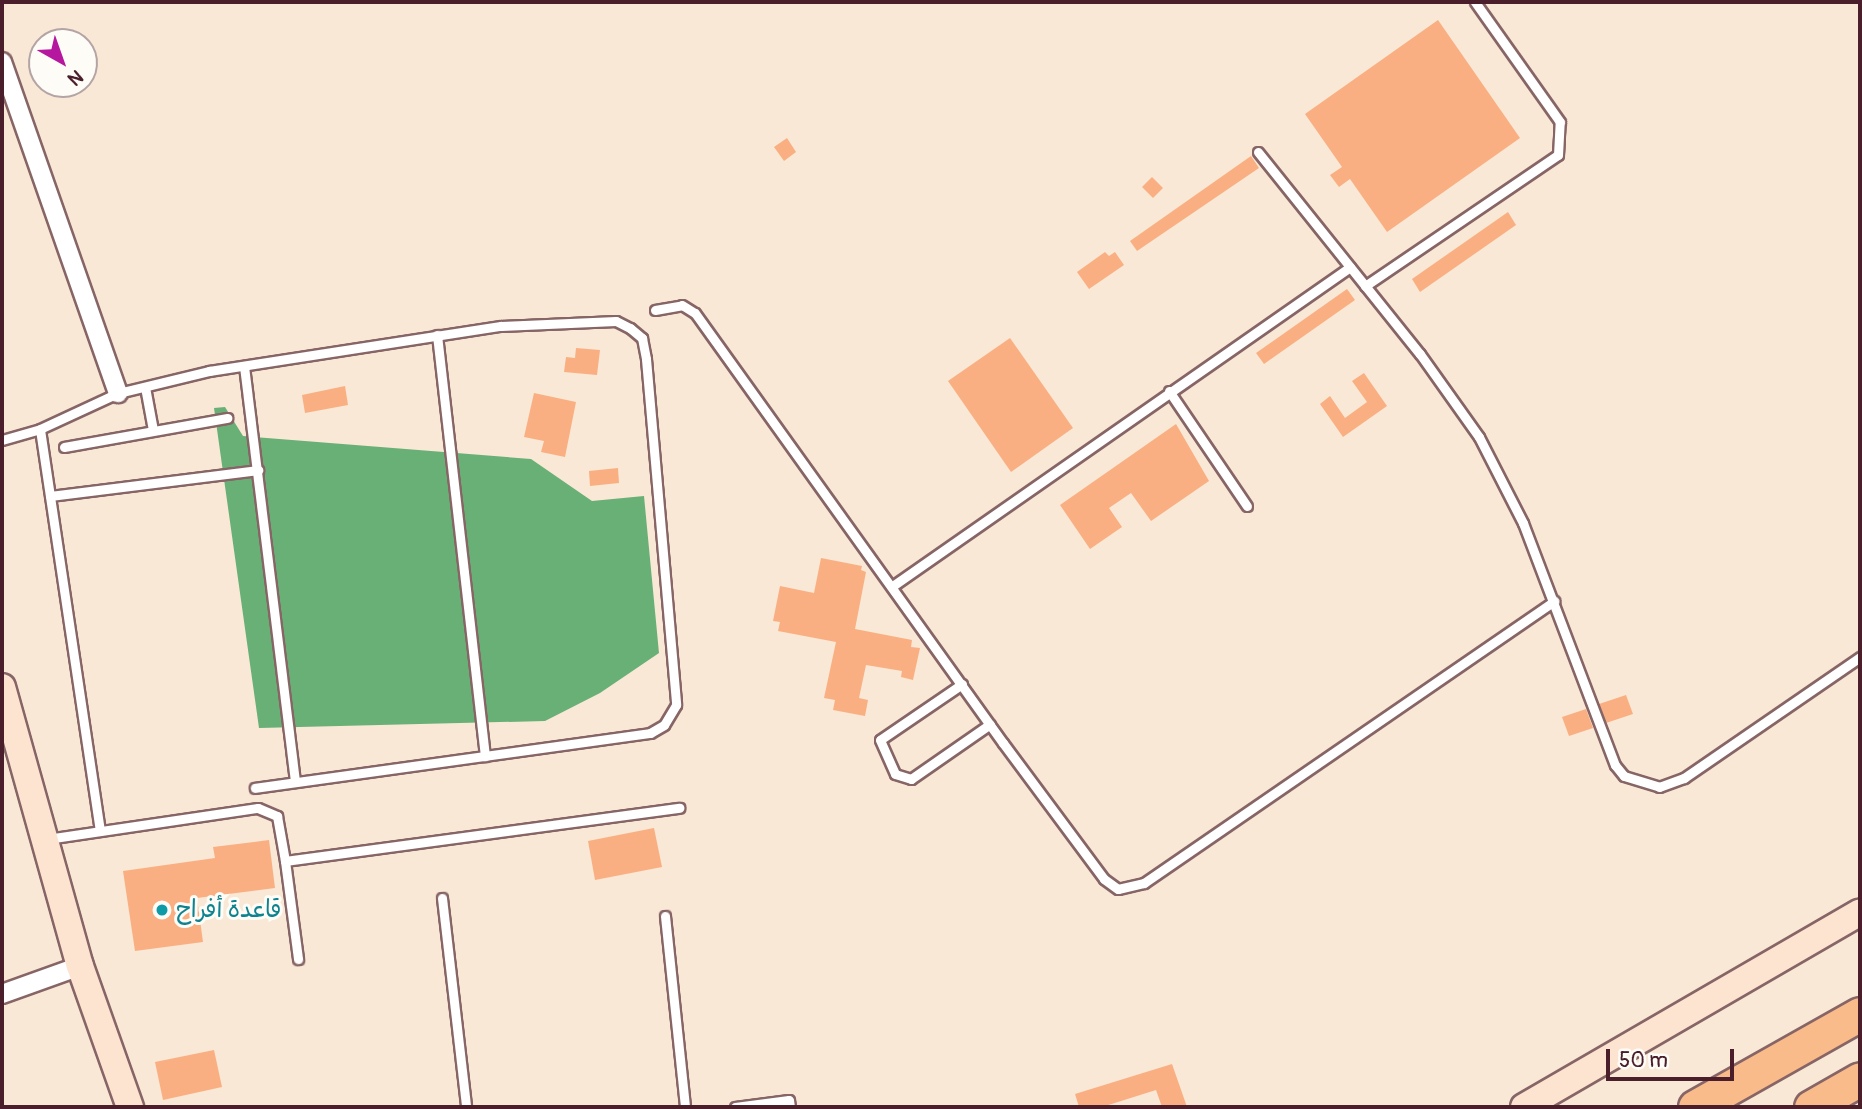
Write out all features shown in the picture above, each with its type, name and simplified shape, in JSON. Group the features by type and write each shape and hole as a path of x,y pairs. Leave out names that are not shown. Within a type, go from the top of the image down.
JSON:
{"highway":[{"path":"1695,1107 1860,1014"},
{"path":"1811,1107 1860,1079"},
{"path":"1830,1107 1860,1088"}],"street":[{"path":"2,62 118,393"},
{"path":"2,687 80,966 130,1107"},
{"path":"1524,1107 1860,912"},
{"path":"2,993 80,966"}],"lane":[{"path":"1366,286 1558,155 1560,122 1475,2"},
{"path":"1258,152 1366,286 1479,437 1555,601 1615,765 1624,776 1647,785 1673,784 1697,771 1860,657"},
{"path":"894,585 1350,267"},
{"path":"655,310 682,305 695,313 894,585 990,724 1104,879 1113,887 1130,889 1555,601"},
{"path":"2,440 40,429 118,393 244,366 438,335 501,326 616,321 642,338 676,705 672,714 650,733 255,788"},
{"path":"438,335 485,756"},
{"path":"244,366 295,782"},
{"path":"145,387 153,430"},
{"path":"1169,391 1247,506"},
{"path":"64,447 227,418"},
{"path":"40,429 100,831"},
{"path":"50,496 258,470"},
{"path":"962,684 880,740 895,774 911,779 990,724"},
{"path":"285,862 679,808"},
{"path":"46,839 269,809 277,816 298,958"},
{"path":"442,898 466,1107"},
{"path":"665,916 685,1107"},
{"path":"735,1107 789,1100 790,1107"}],"green space":[{"path":"225,407 243,436 531,459 592,501 644,496 659,653 600,693 545,721 259,728 214,408"}],"building":[{"path":"1438,20 1520,138 1387,232 1350,179 1339,187 1330,175 1342,167 1305,114"},
{"path":"787,138 796,152 784,161 774,147"},
{"path":"1251,156 1259,168 1137,251 1130,241"},
{"path":"1152,177 1163,188 1153,198 1142,187"},
{"path":"1508,212 1516,225 1420,292 1412,279"},
{"path":"1105,252 1109,256 1115,252 1124,265 1089,289 1077,272"},
{"path":"1347,289 1355,300 1264,364 1256,353"},
{"path":"1010,338 1073,428 1011,472 948,381"},
{"path":"576,348 600,350 597,375 564,372 566,357 575,358"},
{"path":"1364,373 1387,406 1343,437 1320,404 1330,396 1345,418 1367,402 1352,381"},
{"path":"345,386 348,405 305,413 302,395"},
{"path":"534,393 576,402 565,457 541,452 544,441 524,437"},
{"path":"1176,424 1209,481 1151,521 1131,493 1109,508 1122,527 1090,549 1060,505"},
{"path":"618,468 619,483 590,486 589,471"},
{"path":"821,558 862,566 861,570 866,572 855,629 912,640 911,647 920,648 913,680 901,677 902,671 866,665 859,698 868,700 865,716 833,710 835,700 824,698 836,642 778,631 780,622 773,621 780,586 814,593"},
{"path":"1626,695 1633,714 1606,723 1599,704"},
{"path":"1586,709 1593,728 1569,736 1562,717"},
{"path":"654,828 662,867 595,880 588,841"},
{"path":"269,840 275,888 197,898 203,942 135,951 123,871 215,858 213,847"},
{"path":"214,1050 222,1087 163,1100 155,1062"},
{"path":"1172,1064 1187,1107 1162,1107 1156,1090 1102,1107 1079,1107 1075,1094"}],"place":[{"name":"قاعدة أفراح","path":"162,910"}]}
